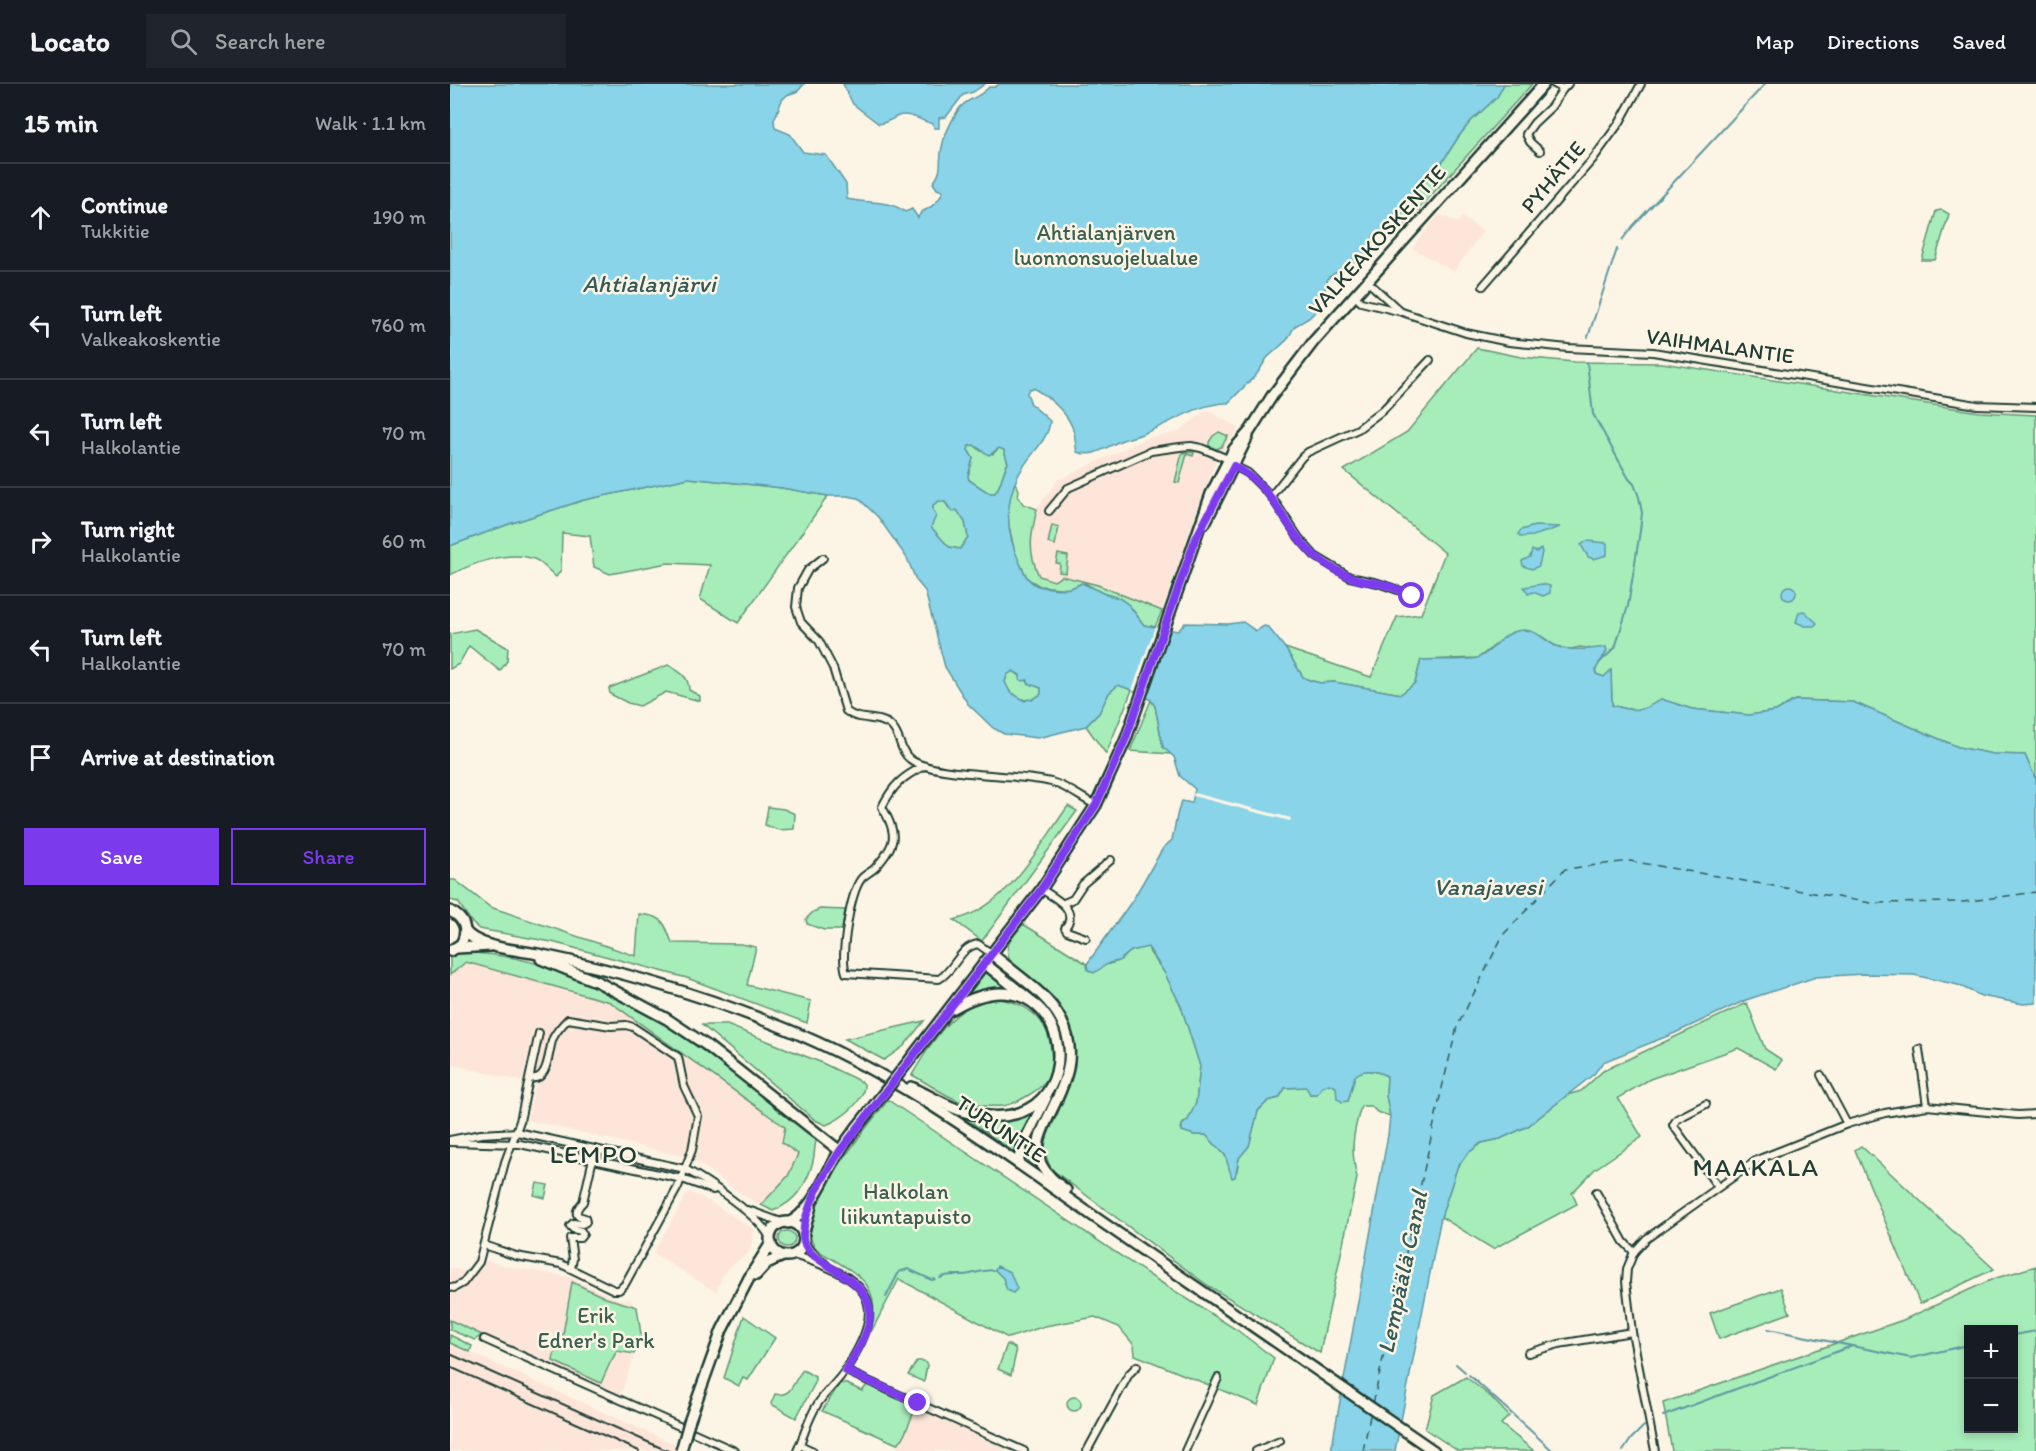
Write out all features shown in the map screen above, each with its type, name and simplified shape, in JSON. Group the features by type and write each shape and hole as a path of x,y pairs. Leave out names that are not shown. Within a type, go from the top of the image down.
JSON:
{"main road":[{"name":"VALKEAKOSKENTIE","path":"786,1223 801,1214 857,1127 1041,889 1096,805 1116,762 1138,704 1211,494 1231,462 1234,449 1250,431 1289,373 1354,295 1544,84"},
{"path":"450,911 459,916 465,931 464,939 454,950"},
{"name":"TURUNTIE","path":"465,931 470,937 495,946 569,960 715,1002 785,1028 870,1069 1018,1163 1431,1449"},
{"name":"TURUNTIE","path":"454,950 495,946"},
{"path":"510,949 598,982 667,1019 706,1045 840,1151"},
{"path":"992,954 1039,993 1055,1010 1065,1029 1070,1046 1065,1082 1039,1137 1037,1152 1042,1167 1059,1185 1112,1229"},
{"path":"984,963 1030,1000 1048,1018 1057,1039 1058,1065 1048,1093 1022,1146 1018,1163"},
{"path":"947,1012 972,998 991,993 1013,995 1030,1000"},
{"path":"870,1069 963,1111 976,1114 1001,1116 1016,1113 1029,1108 1048,1093"},
{"name":"VALKEAKOSKENTIE","path":"804,1237 814,1195"},
{"path":"681,1451 718,1341 743,1290 771,1240 775,1228 786,1223 797,1226 804,1237 800,1250 767,1263 743,1290"},
{"path":"771,1240 775,1251 788,1256"}],"street":[{"path":"1540,151 1526,134 1566,87 1554,84"},
{"name":"PYHÄTIE","path":"1483,286 1593,159 1620,122 1641,84"},
{"name":"VAIHMALANTIE","path":"1367,280 1402,312"},
{"name":"VAIHMALANTIE","path":"1354,295 1361,302 1402,312 1466,333 1509,342 1568,348 1653,352 1977,405 2036,407"},
{"path":"1271,496 1302,457 1358,429 1383,410 1430,360"},
{"path":"1049,511 1068,488 1151,452 1191,446 1211,451 1248,473 1271,496 1299,538 1315,556 1350,577 1378,583 1412,596"},
{"path":"823,558 808,570 798,588 795,607 801,622 819,641 833,668 846,711 859,718 887,723 900,741 902,750 911,760 924,766 943,770 1013,775 1051,782 1096,805"},
{"path":"924,766 898,781 882,807 892,823 894,835 884,856 874,870 862,877 856,890 843,966 846,973 939,979 948,974 965,949 971,945 978,944 992,954"},
{"path":"1064,903 1073,898 1083,884 1111,860"},
{"path":"1041,889 1064,903 1070,920 1065,928 1086,938"},
{"path":"484,1245 516,1256 558,1263 614,1290 623,1287 682,1179 692,1150 698,1116 684,1086 678,1057 626,1025 611,1026 568,1019 554,1037 545,1070 540,1077 530,1078"},
{"path":"450,1287 459,1286 470,1276 479,1262 517,1132 540,1033"},
{"path":"1919,1049 1927,1106"},
{"path":"1821,1075 1847,1124"},
{"path":"1706,1104 1677,1119 1673,1125 1718,1187"},
{"path":"1655,1451 1632,1332 1626,1282 1627,1269 1634,1252 1646,1239 1757,1160 1847,1124 1885,1113 1927,1106 2018,1115 2036,1114"},
{"path":"450,1141 481,1134 517,1132 685,1170 702,1178 744,1209 765,1227 771,1240"},
{"path":"450,1141 512,1143 593,1158 682,1179 722,1194"},
{"path":"571,1268 573,1259 570,1238 580,1238 583,1234 570,1226 573,1223 586,1222 585,1218 576,1214 583,1202 595,1151"},
{"path":"1596,1192 1624,1242 1634,1252"},
{"path":"744,1209 786,1223"},
{"path":"804,1237 808,1248 826,1266 856,1284 866,1297 870,1309 868,1327 846,1371 818,1404 807,1424 798,1448 813,1451"},
{"path":"788,1256 826,1266"},
{"path":"1528,1353 1559,1344 1632,1332"},
{"path":"484,1340 735,1451"},
{"path":"1087,1451 1129,1374 1137,1366"},
{"path":"846,1371 1024,1451"},
{"path":"1185,1451 1218,1378"},
{"path":"1256,1451 1280,1441"}],"shaded area":[{"path":"1439,214 1457,222 1462,217 1483,231 1454,272 1412,248"},
{"path":"1207,410 1239,428 1215,462 1162,611 1098,585 1062,577 1054,581 1039,576 1032,561 1030,543 1038,506 1058,480 1147,438 1177,432"},
{"path":"466,962 610,1002 785,1127 798,1154 788,1176 761,1205 744,1196 701,1165 681,1156 527,1120 535,1085 450,1064 450,975"},
{"path":"688,1192 702,1197 754,1229 748,1254 723,1275 716,1292 653,1253"},
{"path":"473,1256 506,1266 569,1277 607,1295 622,1300 628,1299 637,1307 641,1335 621,1394 450,1320 450,1268 467,1272"},
{"path":"450,1343 670,1442 691,1451 450,1451"},
{"path":"916,1407 1017,1451 894,1451 903,1438"}],"green space":[{"path":"1504,84 1532,84 1405,224 1401,214 1408,201 1443,161 1470,122 1497,97"},
{"path":"1942,210 1949,214 1935,260 1922,260 1936,211"},
{"path":"1477,348 1521,357 1574,362 1662,363 1979,412 2036,415 2036,780 2025,755 1993,754 1958,747 1853,702 1795,700 1776,711 1749,715 1692,709 1661,699 1649,707 1638,710 1612,705 1611,671 1604,677 1596,674 1596,669 1606,651 1580,647 1568,650 1554,645 1541,636 1512,632 1478,658 1421,660 1415,683 1401,694 1334,682 1320,683 1303,677 1285,648 1371,677 1397,617 1421,614 1445,553 1344,470 1407,432"},
{"path":"1219,432 1228,436 1221,447 1216,449 1209,446 1209,442"},
{"path":"974,445 981,451 993,454 999,448 1004,450 1008,463 995,493 989,493 969,480 973,458 968,450 969,446"},
{"path":"1182,453 1194,453 1193,456 1187,454 1179,483 1175,482"},
{"path":"689,478 782,488 828,496 738,623 700,599 710,565 668,563 610,574 594,567 590,536 562,533 561,570 556,577 537,560 514,556 480,562 450,575 450,546 584,500"},
{"path":"1015,481 1019,490 1018,496 1023,504 1037,509 1031,542 1035,567 1039,576 1054,581 1062,576 1098,585 1162,611 1155,627 1144,625 1129,605 1119,598 1102,593 1085,583 1070,589 1040,586 1028,579 1015,554 1007,516"},
{"path":"939,501 945,502 950,510 957,509 965,522 968,537 960,549 949,547 930,527 936,516 933,505"},
{"path":"1052,525 1059,527 1055,545 1048,543"},
{"path":"1058,554 1068,556 1066,573 1059,572 1060,564 1056,563"},
{"path":"475,629 508,648 507,661 500,671 469,646 459,664 450,669 450,634"},
{"path":"668,665 683,674 689,690 700,696 700,701 666,692 640,706 610,694 609,688"},
{"path":"1013,671 1041,688 1041,694 1028,700 1010,691 1005,682 1007,675"},
{"path":"1118,685 1132,690 1106,754 1086,726 1099,713 1109,693"},
{"path":"1151,700 1155,706 1163,747 1172,754 1130,751"},
{"path":"1068,806 1077,811 982,941 954,920 990,903 1006,889 1033,857"},
{"path":"768,807 784,809 795,814 794,829 779,830 765,825"},
{"path":"450,880 455,880 490,907 636,956 639,914 653,916 662,921 672,943 741,944 756,947 747,985 811,1001 807,1023 687,978 552,942 479,929 472,923 458,902 450,900"},
{"path":"820,909 845,910 842,930 824,930 807,924 806,919"},
{"path":"1023,924 1087,964 1088,970 1119,961 1131,951 1148,946 1181,1006 1200,1066 1196,1103 1188,1120 1181,1127 1182,1131 1194,1135 1206,1135 1225,1155 1230,1166 1237,1171 1239,1158 1249,1146 1258,1111 1268,1101 1279,1098 1285,1088 1307,1087 1310,1094 1317,1094 1322,1087 1329,1084 1336,1087 1348,1101 1355,1075 1371,1071 1387,1076 1386,1095 1390,1116 1377,1112 1371,1106 1361,1106 1356,1125 1353,1149 1357,1178 1320,1353 1207,1285 1051,1169 1046,1154 1046,1142 1071,1080 1075,1057 1074,1045 1066,1019 1057,1001 1011,963 1008,957 1008,946"},
{"path":"458,953 497,955 536,963 574,976 611,993 681,1035 817,1138 811,1170 804,1185 794,1197 773,1211 761,1205 788,1176 798,1154 782,1143 785,1127 610,1002 466,962 450,975 450,955"},
{"path":"997,965 1020,981 1047,1007 1058,1024 1065,1044 1064,1075 1037,1135 1034,1153 1036,1166 1024,1158 1024,1151 1058,1079 1061,1060 1060,1041 1054,1023 1041,1006"},
{"path":"987,970 1018,994 999,990 968,995"},
{"path":"992,998 1024,1007 1040,1020 1045,1029 1049,1039 1052,1064 1048,1078 1040,1087 1014,1103 984,1106 959,1101 912,1075 944,1027 966,1008"},
{"path":"1747,1003 1765,1049 1782,1060 1776,1069 1738,1048 1650,1079 1618,1098 1642,1137 1595,1169 1572,1193 1577,1204 1493,1249 1441,1217 1457,1168 1467,1154 1482,1143 1500,1139 1528,1126 1567,1095 1581,1091 1603,1071"},
{"path":"924,1021 904,1046 884,1060 845,1039"},
{"path":"702,1025 727,1025 820,1062 862,1082 864,1084 861,1097 845,1114 826,1125 815,1120"},
{"name":"Halkolan liikuntapuisto","path":"888,1100 1154,1278 1237,1330 1274,1358 1258,1405 1135,1355 1134,1345 1119,1327 1095,1317 1045,1326 1008,1338 899,1279 871,1332 873,1304 867,1286 852,1271 813,1245 811,1227 815,1209 837,1168"},
{"path":"1039,1106 1013,1151 961,1115 1011,1118"},
{"path":"1861,1146 1994,1269 1920,1304 1855,1150"},
{"path":"537,1183 548,1185 545,1198 534,1195"},
{"path":"784,1231 790,1231 795,1239 793,1245 784,1247 779,1242 779,1236"},
{"path":"2036,1266 2036,1451 1672,1451 1663,1403 1903,1320 1993,1279"},
{"name":"Erik Edner's Park","path":"572,1282 606,1298 637,1307 641,1335 634,1354 617,1351 601,1383 553,1361 562,1340"},
{"path":"1781,1288 1790,1313 1719,1339 1710,1313"},
{"path":"744,1316 775,1338 748,1380 743,1378 739,1386 724,1378"},
{"path":"450,1320 482,1335 475,1340 450,1330"},
{"path":"450,1335 472,1346 470,1352 450,1343"},
{"path":"1007,1344 1015,1348 1016,1353 1011,1375 998,1369"},
{"path":"917,1361 924,1361 927,1365 924,1382 908,1375"},
{"path":"803,1370 815,1377 815,1383 796,1418 771,1404 775,1394 781,1395 789,1391"},
{"path":"1466,1377 1491,1397 1509,1416 1501,1424 1534,1451 1458,1451 1425,1429 1434,1395"},
{"path":"840,1383 862,1391 867,1385 916,1407 903,1438 897,1444 822,1411"},
{"path":"1074,1397 1079,1399 1081,1404 1079,1409 1074,1411 1069,1409 1067,1404 1069,1399"}],"water":[{"path":"450,84 804,84 798,91 787,95 782,100 774,120 775,128 790,134 803,152 826,155 846,184 847,199 884,203 905,212 912,209 918,218 921,212 937,201 943,191 937,189 933,183 940,170 944,138 957,112 964,104 989,87 999,84 1504,84 1497,97 1470,122 1443,161 1408,201 1395,222 1373,237 1364,261 1328,278 1321,306 1309,318 1295,326 1287,340 1267,358 1257,374 1228,403 1206,406 1153,430 1099,451 1083,454 1077,452 1075,435 1068,419 1052,401 1033,388 1029,389 1027,393 1031,404 1050,421 1045,437 1020,472 1011,496 1010,535 1025,574 1037,586 1058,589 1082,583 1119,598 1129,605 1144,625 1178,631 1185,623 1243,622 1256,631 1264,626 1268,627 1285,648 1303,677 1320,683 1334,682 1401,694 1415,683 1421,660 1477,658 1509,634 1528,630 1561,648 1606,647 1607,651 1596,669 1596,674 1604,677 1611,670 1612,705 1638,710 1661,699 1692,709 1749,715 1776,711 1795,700 1853,702 1958,747 1993,754 2025,755 2036,780 2036,1003 2023,1004 1981,996 1958,985 1914,975 1863,974 1816,977 1746,1000 1675,1033 1603,1062 1594,1074 1528,1126 1500,1139 1481,1143 1467,1154 1457,1168 1441,1217 1395,1451 1331,1451 1388,1135 1390,1116 1386,1095 1387,1076 1362,1071 1355,1076 1348,1101 1342,1102 1337,1098 1336,1087 1329,1084 1322,1087 1317,1094 1310,1094 1306,1087 1285,1088 1279,1098 1268,1101 1258,1111 1249,1146 1239,1158 1235,1177 1232,1178 1225,1155 1206,1135 1194,1135 1182,1131 1182,1125 1188,1120 1196,1103 1200,1066 1181,1006 1164,972 1148,947 1131,951 1119,961 1109,963 1094,973 1088,970 1087,964 1132,901 1163,848 1172,840 1182,801 1192,803 1195,789 1180,776 1174,757 1163,747 1155,706 1151,700 1118,685 1109,693 1099,713 1086,726 1038,738 1004,734 993,728 968,704 945,667 925,591 916,580 907,558 878,517 858,498 689,478 584,500 450,546","holes":["974,445 989,455 999,448 1004,450 1008,463 995,493 989,493 969,480 973,458 968,450 969,446","939,501 945,502 953,512 957,510 965,522 968,537 960,549 949,547 931,527 936,516 933,505","1013,671 1020,675 1022,681 1028,680 1028,683 1041,688 1041,694 1032,700 1025,701 1010,692 1005,682 1007,675"]},
{"path":"843,84 985,84 963,95 946,117 939,118 939,128 934,128 933,124 907,115 898,116 879,124 853,104"},
{"path":"1535,526 1560,527 1533,536 1520,537 1518,534 1521,530"},
{"path":"1587,541 1607,543 1607,555 1594,559 1588,557 1581,545"},
{"path":"1541,549 1539,566 1532,569 1523,566 1522,561 1530,557 1532,550 1536,552"},
{"path":"1542,584 1550,586 1550,593 1543,596 1533,592 1528,594 1524,587"},
{"path":"1789,586 1794,588 1796,593 1794,598 1789,600 1784,598 1782,593 1784,588"},
{"path":"1804,611 1817,623 1814,626 1805,626 1796,622 1799,612"},
{"path":"997,1266 1010,1272 1017,1289 1013,1293 1007,1290 1003,1278 995,1270"}],"pier":[{"path":"1155,627 1169,630 1146,697 1132,690"},
{"path":"1194,793 1291,818 1290,821 1193,796"}],"waterway":[{"path":"1622,240 1765,84"},
{"path":"1588,337 1617,249"},
{"path":"1587,362 1593,414 1634,484 1642,513 1628,606 1615,648 1599,663"},
{"path":"886,1297 899,1272 908,1269 932,1280 935,1279"},
{"path":"940,1278 948,1275 966,1275 995,1270"},
{"path":"1768,1329 1911,1358 1964,1346"},
{"path":"2018,1334 2036,1331"},
{"path":"1663,1416 1852,1346"},
{"path":"1456,1364 1465,1372"},
{"path":"1469,1375 1553,1451"},
{"path":"1623,1451 1644,1426"}],"ferry route":[{"path":"1373,1404 1457,1027 1503,935 1565,869 1630,861 1871,903 1963,902 2036,892"},
{"path":"1363,1451 1371,1411"}],"railway":[{"path":"450,1354 668,1451"},
{"path":"450,1367 639,1451"}],"district":[{"name":"LEMPO","path":"594,1154"},
{"name":"MAAKALA","path":"1756,1167"}],"route":[{"path":"918,1403 846,1371 868,1327 869,1302 856,1284 826,1266 806,1245 803,1234 814,1195 857,1127 1040,891 1096,805 1126,738 1195,540 1210,516 1234,466 1248,473 1271,496 1299,538 1315,556 1350,577 1378,583 1412,596"}],"park label":[{"name":"Ahtialanjärven luonnonsuojelualue","path":"1106,244"}],"water label":[{"name":"Ahtialanjärvi","path":"649,283"},
{"name":"Vanajavesi","path":"1488,886"},
{"name":"Lempäälä Canal","path":"1402,1272"}]}
